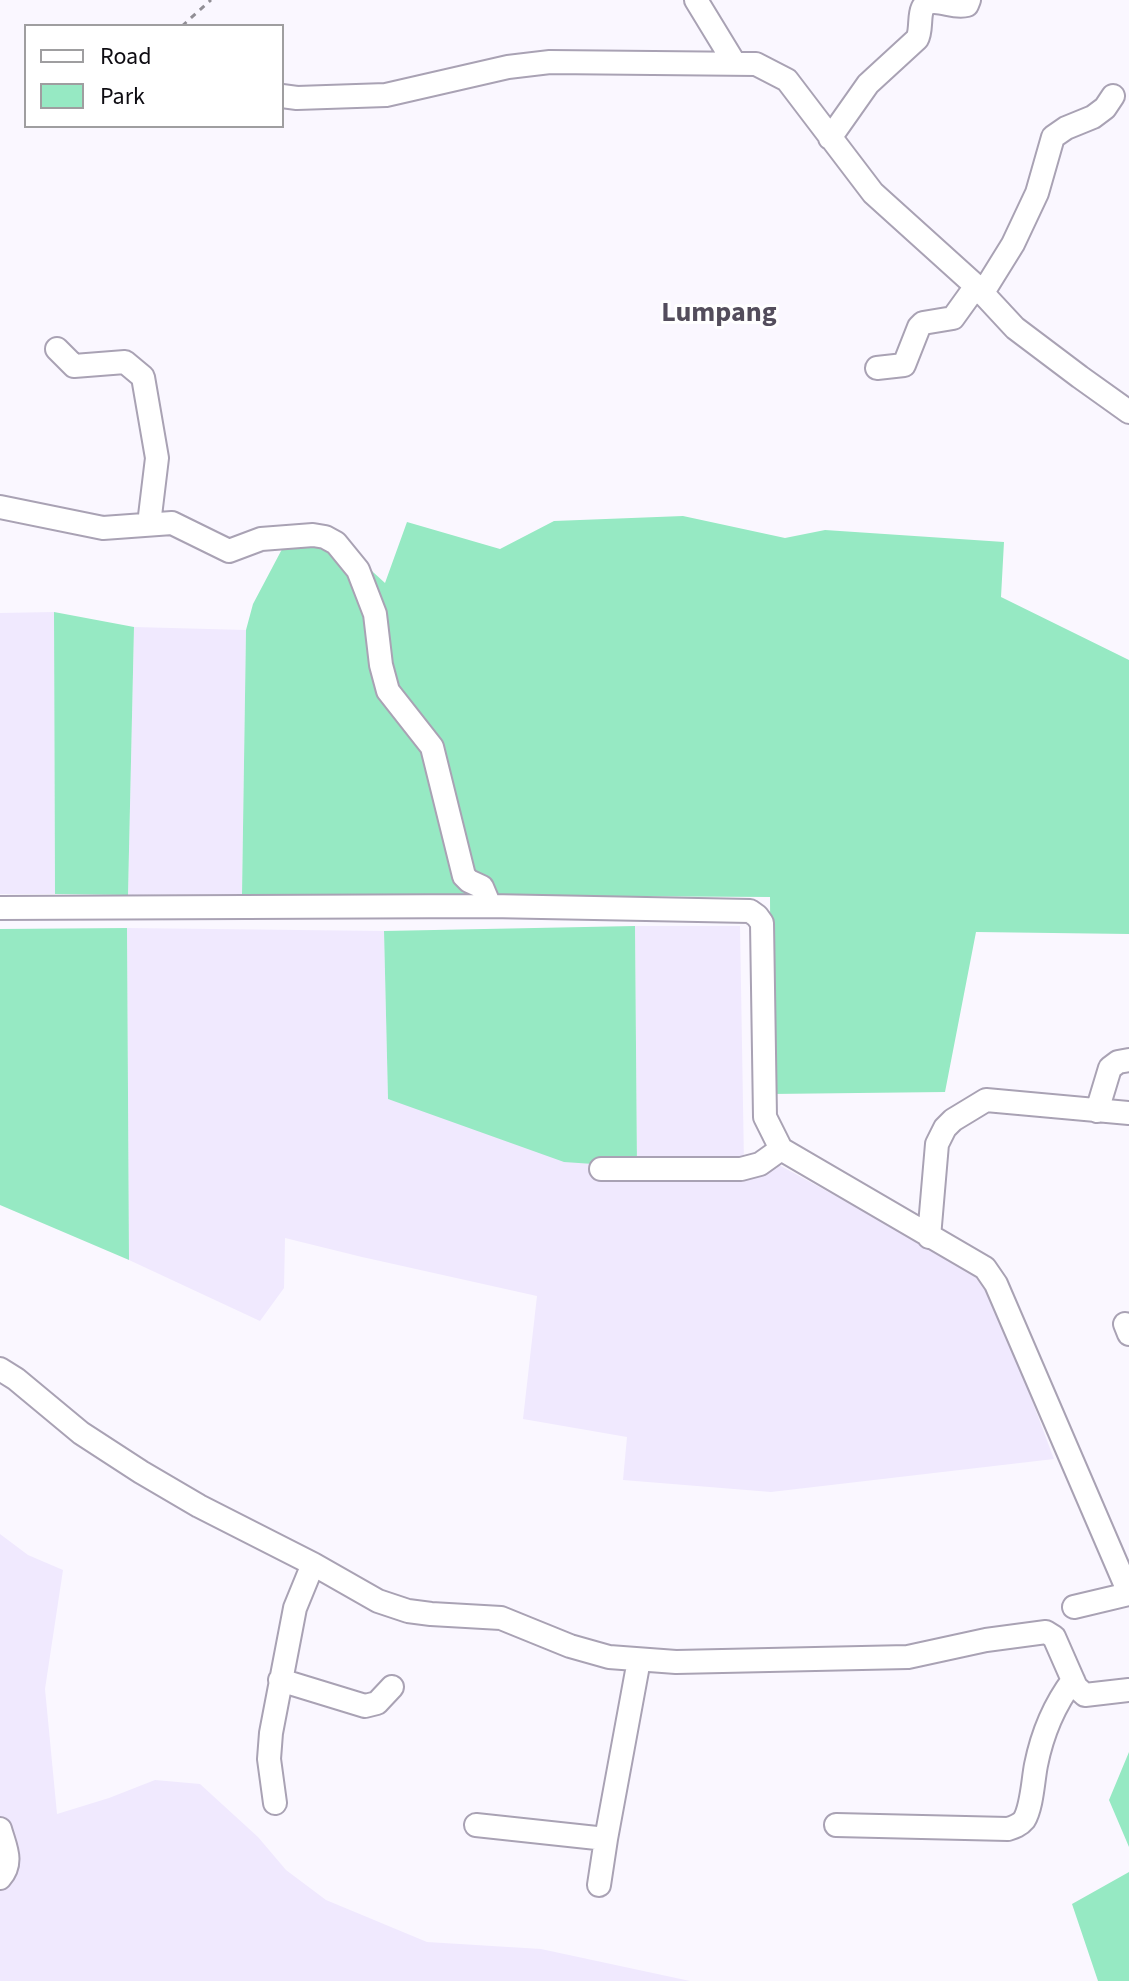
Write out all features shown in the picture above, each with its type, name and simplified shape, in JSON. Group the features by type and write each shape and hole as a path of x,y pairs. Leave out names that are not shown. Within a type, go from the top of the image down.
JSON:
{"street":[{"path":"696,0 735,64"},
{"path":"830,138 868,84 917,39 921,31 919,5 933,2 961,6 967,5 969,0"},
{"path":"284,96 386,95 508,67 550,62 756,64 787,80 873,193 979,290 1015,328 1129,412"},
{"path":"877,368 904,365 923,323 953,318 979,290 1013,244 1037,193 1053,137 1093,117 1105,108 1113,96"},
{"path":"57,349 74,366 125,362 143,377 157,458 149,524"},
{"path":"0,507 103,528 172,523 229,551 261,539 313,535 336,543 358,570 375,614 381,665 388,691 432,747 464,876 482,887 490,906"},
{"path":"0,908 490,906 750,911 762,923 765,1117 781,1149 985,1268 996,1284 1129,1593 1074,1607"},
{"path":"1097,1111 1110,1068 1118,1062 1129,1060"},
{"path":"929,1237 937,1144 953,1120 986,1100 1129,1113"},
{"path":"601,1169 741,1169 760,1164 781,1149"},
{"path":"0,1369 81,1433 141,1472 378,1601 408,1611 501,1618 570,1646 609,1657 676,1662 908,1657 986,1640 1046,1632 1054,1637 1076,1687 1085,1695 1129,1690"},
{"path":"275,1803 269,1759 271,1733 295,1608 313,1564"},
{"path":"599,1885 639,1660"},
{"path":"280,1680 365,1706 377,1703 392,1687"},
{"path":"836,1825 1008,1829 1017,1826 1029,1807 1043,1741 1060,1698 1073,1680"},
{"path":"476,1825 606,1839"},
{"path":"0,1829 9,1858 6,1871 0,1878"}],"path":[{"path":"184,24 211,0"}],"shaded area":[{"path":"54,612 55,894 0,894 0,613"},
{"path":"134,627 246,630 242,894 128,895"},
{"path":"635,926 740,926 744,1164 779,1165 986,1278 1054,1459 771,1492 623,1480 627,1437 523,1419 537,1296 285,1238 284,1288 260,1321 129,1260 127,928 384,931 388,1099 637,1166"},
{"path":"0,1534 28,1555 63,1570 45,1689 57,1814 155,1780 200,1784 258,1837 286,1870 326,1900 427,1942 541,1949 690,1981 0,1981"}],"green space":[{"path":"683,516 785,538 825,530 1004,542 1001,597 1129,660 1129,934 976,932 945,1092 771,1094 770,897 242,894 246,630 253,604 290,534 350,551 385,583 407,522 500,549 554,521"},
{"path":"54,612 134,627 128,895 55,894"},
{"path":"635,926 637,1167 564,1162 388,1099 384,931"},
{"path":"127,928 129,1260 0,1205 0,929"},
{"path":"1129,1752 1129,1847 1109,1800"},
{"path":"1129,1872 1129,1981 1098,1981 1072,1904"}],"district":[{"name":"Lumpang","path":"719,315"}]}
